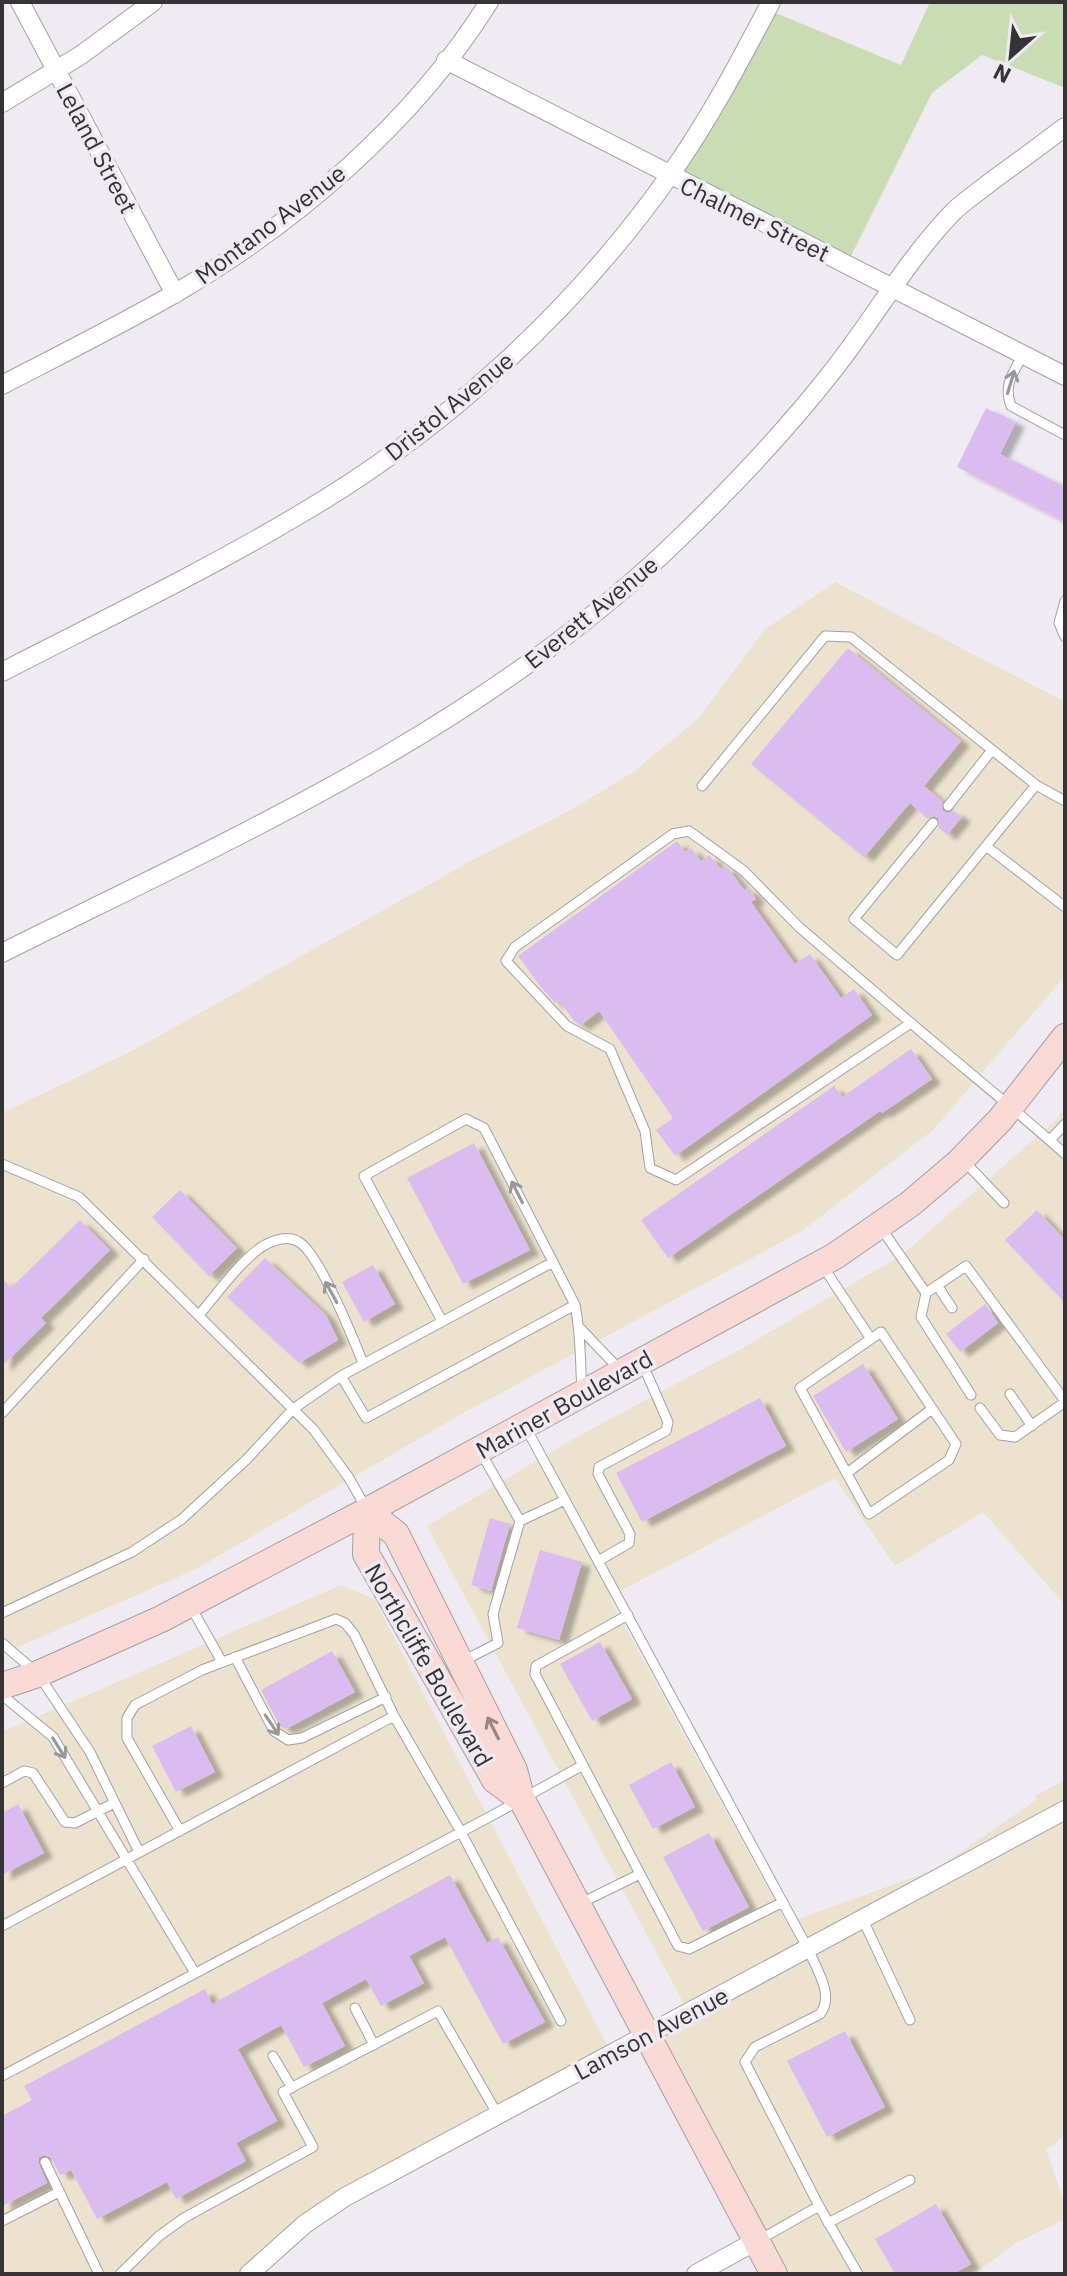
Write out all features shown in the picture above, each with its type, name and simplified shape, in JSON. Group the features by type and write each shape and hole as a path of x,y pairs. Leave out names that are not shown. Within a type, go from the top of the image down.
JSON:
{"main road":[{"name":"Mariner Boulevard","path":"2,1686 38,1674 189,1604 367,1511 821,1264 880,1227 961,1159 1012,1105 1065,1037"},
{"name":"Northcliffe Boulevard","path":"367,1511 396,1534 514,1770 522,1800 774,2274"},
{"name":"Northcliffe Boulevard","path":"367,1511 366,1554 495,1780 522,1800"}],"street":[{"name":"Leland Street","path":"20,2 175,294"},
{"path":"2,103 56,71 153,2"},
{"name":"Montano Avenue","path":"2,385 175,294 264,234 320,190 405,110 489,2"},
{"name":"Dristol Avenue","path":"2,672 299,515 417,435 475,388 568,300 626,233 669,176 732,77 771,2"},
{"name":"Chalmer Street","path":"446,60 1065,376"},
{"name":"Everett Avenue","path":"2,953 333,787 464,709 533,661 619,592 721,498 778,437 831,373 882,307 930,236 959,206 1065,127"},
{"name":"Lamson Avenue","path":"249,2274 305,2224 345,2197 1065,1810"},
{"path":"696,2274 756,2241"}],"lane":[{"path":"1023,355 1007,382 1011,406 1065,435"},
{"path":"1065,601 1059,623 1065,637"},
{"path":"702,786 825,636 851,637 1036,785 1065,801"},
{"path":"948,806 992,750"},
{"path":"933,823 854,919 897,955 1036,785"},
{"path":"911,1023 676,1180 650,1168 645,1131 610,1049 567,1026 506,961 515,947 673,834 689,831 744,871 799,927 1012,1105 1065,1154"},
{"path":"986,846 1063,902"},
{"path":"442,1321 364,1176 466,1119 484,1128 575,1305 583,1394"},
{"path":"1050,1140 1065,1124"},
{"path":"961,1159 1004,1203"},
{"path":"2,1164 79,1197 314,1430 349,1478 367,1511"},
{"path":"880,1227 926,1293"},
{"path":"199,1315 256,1252 274,1241 292,1239 305,1248 312,1258 339,1306 363,1363"},
{"path":"2,1413 144,1259"},
{"path":"2,1613 132,1552 182,1519 246,1460 293,1409 363,1363 553,1262"},
{"path":"821,1264 871,1339"},
{"path":"971,1395 921,1317 926,1293 966,1266 1065,1402 1015,1437 1007,1438 992,1427 980,1408"},
{"path":"937,1285 952,1308"},
{"path":"341,1376 366,1418 575,1305"},
{"path":"579,1327 632,1367 668,1422 666,1431 599,1467 598,1474 630,1534 629,1543 598,1561"},
{"path":"881,1332 932,1409 956,1444 949,1460 869,1514 800,1388 881,1332"},
{"path":"1010,1394 1032,1426"},
{"path":"847,1473 932,1409"},
{"path":"525,1425 808,1949 827,1996 826,2006 820,2014 755,2047 745,2062 828,2223 858,2274"},
{"path":"460,1663 498,1643 493,1614 520,1521 480,1450"},
{"path":"520,1521 565,1500"},
{"path":"189,1604 222,1662"},
{"path":"628,1615 536,1666 535,1674 678,1946 689,1949 783,1902"},
{"path":"180,1831 127,1738 127,1718 135,1705 222,1662 336,1619 345,1623 354,1634 394,1716 461,1832 561,2021"},
{"path":"2,1643 38,1674 90,1752 139,1852"},
{"path":"235,1657 274,1731 288,1740 302,1738 386,1697"},
{"path":"2,1695 53,1737 195,1973"},
{"path":"2,1926 394,1716"},
{"path":"2,2076 583,1765"},
{"path":"2,1783 24,1771 33,1773 65,1822 75,1823 114,1803"},
{"path":"577,1905 640,1874"},
{"path":"863,1920 910,2020"},
{"path":"355,2008 374,2045"},
{"path":"120,2274 159,2236 184,2218 313,2147 283,2092 438,2011 498,2115"},
{"path":"273,2056 292,2088"},
{"path":"45,2162 99,2274"},
{"path":"828,2223 910,2180"},
{"path":"2,2221 59,2192"},
{"path":"756,2241 819,2206"}],"shaded area":[{"path":"835,582 1065,702 1065,976 933,1130 802,1231 458,1416 196,1569 2,1654 2,1113 132,1051 471,861 576,807 633,772 698,719 764,630"},
{"path":"1065,1107 1065,1605 983,1512 895,1566 835,1478 609,1597 787,1923 936,1869 1036,1800 1035,1796 1065,1780 1065,2135 1046,2150 1065,2204 1065,2219 1016,2243 974,2274 785,2274 657,2033 690,2015 427,1526 573,1439 739,1350 902,1255 1056,1120"},
{"path":"341,1585 374,1599 613,2056 307,2227 252,2274 2,2274 2,1732"}],"green space":[{"path":"930,2 1065,2 1065,88 982,55 932,93 849,260 669,171 732,64 776,13 901,65"}],"building":[{"path":"986,408 1016,422 1000,454 1065,487 1065,522 957,467"},
{"path":"848,648 961,741 924,786 942,801 943,811 954,811 962,817 947,835 939,828 938,818 927,818 910,803 864,857 751,764"},
{"path":"677,841 685,852 691,848 701,861 709,855 721,869 725,866 729,869 744,890 748,888 756,899 751,902 795,964 810,954 841,998 854,989 872,1015 675,1156 656,1130 673,1118 599,1011 581,1025 574,1021 559,1000 555,1003 540,986 518,956"},
{"path":"911,1049 932,1079 882,1113 880,1111 668,1258 641,1220 834,1086 842,1097"},
{"path":"474,1143 530,1250 463,1284 407,1178"},
{"path":"180,1190 237,1248 209,1276 152,1217"},
{"path":"1037,1210 1065,1240 1065,1303 1005,1240"},
{"path":"80,1220 110,1250 41,1318 46,1323 2,1366 2,1278 11,1288"},
{"path":"265,1258 326,1315 338,1340 299,1363 227,1297"},
{"path":"373,1265 395,1304 364,1322 342,1282"},
{"path":"985,1304 998,1323 960,1352 946,1334"},
{"path":"863,1364 898,1419 846,1452 813,1396"},
{"path":"760,1398 786,1446 642,1522 616,1473"},
{"path":"490,1518 510,1524 491,1591 471,1585"},
{"path":"540,1550 582,1562 559,1640 517,1628"},
{"path":"600,1642 632,1699 592,1721 560,1664"},
{"path":"332,1651 355,1692 286,1729 280,1726 261,1690"},
{"path":"191,1726 215,1772 176,1792 152,1746"},
{"path":"671,1762 695,1807 653,1829 629,1785"},
{"path":"18,1804 44,1853 2,1875 2,1813"},
{"path":"709,1833 749,1907 703,1931 663,1857"},
{"path":"450,1875 487,1943 498,1937 545,2022 503,2044 445,1937 409,1956 424,1983 381,2006 366,1979 322,2003 345,2046 304,2067 281,2025 238,2049 277,2121 236,2143 246,2161 176,2199 167,2182 97,2219 71,2170 60,2175 51,2158 45,2155 39,2157 38,2162 47,2183 2,2206 2,2116 32,2100 24,2086 205,1989 212,2004"},
{"path":"845,2031 885,2107 827,2137 787,2061"},
{"path":"936,2204 971,2264 953,2274 895,2274 875,2239"}]}
